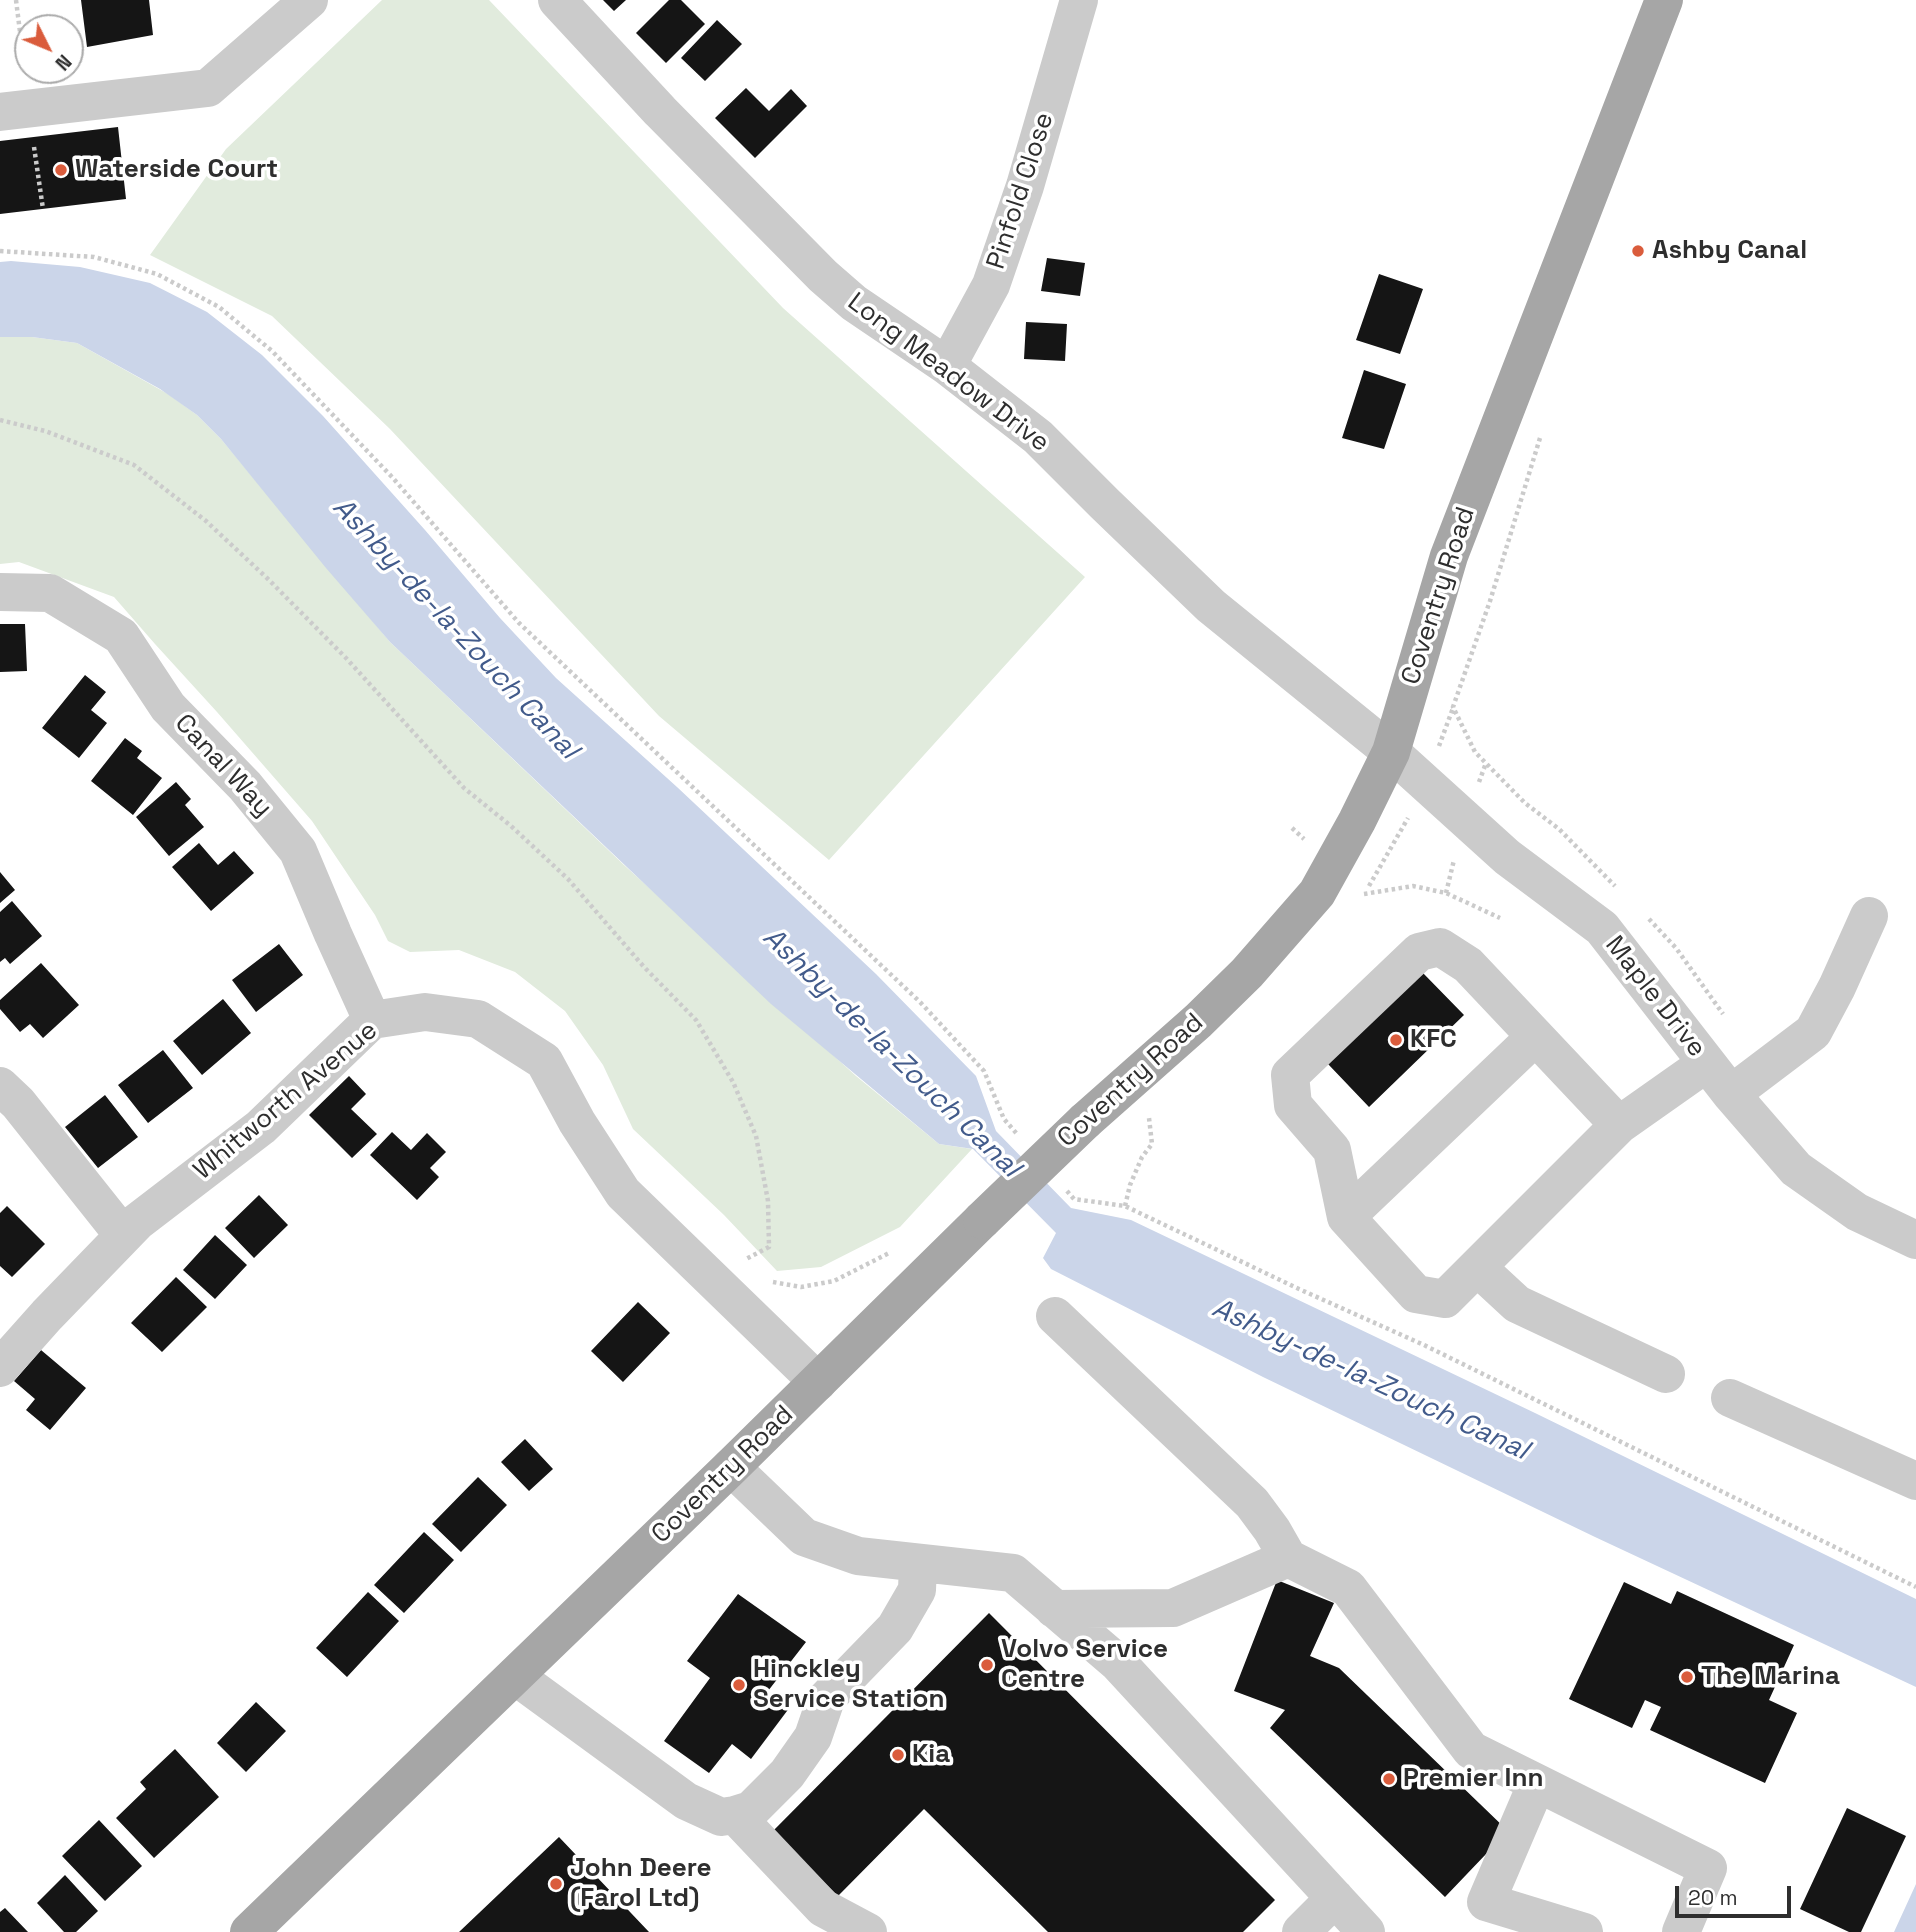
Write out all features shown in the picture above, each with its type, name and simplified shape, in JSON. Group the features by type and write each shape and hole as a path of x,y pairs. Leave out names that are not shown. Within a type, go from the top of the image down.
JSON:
{"main road":[{"name":"Coventry Road","path":"249,1932 732,1467 1085,1121 1208,1012 1247,973 1317,893 1391,752 1449,556 1664,0"}],"street":[{"path":"0,112 208,88 309,0"},
{"name":"Long Meadow Drive","path":"557,0 660,111 823,276 854,303 947,366 1038,437 1211,606 1391,752"},
{"name":"Pinfold Close","path":"947,366 991,285 1025,187 1069,3"},
{"name":"Canal Way","path":"0,593 50,593 121,636 168,707 245,786 298,851 372,1020"},
{"name":"Maple Drive","path":"1391,752 1507,857 1602,929 1731,1094 1796,1169 1857,1212 1916,1240"},
{"path":"1731,1094 1813,1032 1869,916"},
{"path":"1619,1125 1468,965 1440,947 1419,952 1290,1075 1293,1105 1332,1150 1346,1217 1416,1294 1445,1298 1619,1125 1707,1063"},
{"name":"Whitworth Avenue","path":"0,1368 123,1235 261,1127 372,1020 425,1012 478,1019 544,1061 577,1122 623,1193 818,1382"},
{"path":"1346,1217 1535,1037"},
{"path":"0,1086 18,1103 123,1235"},
{"path":"1477,1267 1517,1304 1666,1374"},
{"path":"1055,1316 1252,1503 1288,1558 1348,1588 1471,1750 1708,1868 1681,1932"},
{"path":"1730,1398 1916,1482"},
{"path":"732,1467 804,1538 858,1556 1013,1573 1118,1663 1366,1932"},
{"path":"1054,1609 1173,1608 1288,1558"},
{"path":"515,1676 686,1801 721,1817 735,1815 751,1810 786,1774 813,1737 826,1699 895,1628 917,1590 918,1563"},
{"path":"1537,1783 1486,1902 1584,1932"},
{"path":"735,1815 823,1908 868,1932"},
{"path":"1301,1932 1335,1898"}],"path":[{"path":"33,137 43,209"},
{"path":"0,251 94,257 157,274 219,307 272,351 392,477 519,623 920,1002 984,1072 1004,1119 1022,1139"},
{"path":"0,420 45,431 135,465 206,521 346,657 464,788 568,879 644,967 696,1020 733,1082 756,1136 768,1202 769,1247 739,1263"},
{"path":"1542,433 1490,601 1453,707 1475,752 1525,803 1559,829 1618,888"},
{"path":"1364,894 1413,887 1446,893 1500,918"},
{"path":"1647,918 1676,947 1723,1015"},
{"path":"1125,1206 1130,1185 1142,1157 1152,1144 1149,1114"},
{"path":"1065,1189 1074,1199 1125,1206 1424,1345 1916,1587"},
{"path":"771,1282 801,1287 834,1281 899,1247"}],"green space":[{"path":"382,0 489,0 783,308 1085,577 829,860 659,716 390,429 272,316 150,255 226,149"},
{"path":"0,337 32,337 77,343 168,394 197,415 221,439 390,642 624,865 856,1076 939,1144 972,1149 900,1227 821,1267 777,1271 724,1215 633,1129 603,1065 565,1011 515,972 459,950 410,952 388,941 375,915 312,821 114,597 19,562 0,564"}],"water":[{"name":"Ashby-de-la-Zouch Canal","path":"0,262 80,267 150,283 207,312 262,355 323,416 556,678 677,787 876,974 976,1076 996,1131 1071,1208 1131,1220 1916,1599 1916,1687 1595,1537 1263,1377 1051,1269 1043,1258 1056,1233 973,1149 939,1144 771,1004 390,642 221,439 197,415 160,389 77,343 32,337 0,337"},
{"path":"1916,1884 1916,1932 1894,1932"}],"building":[{"path":"81,0 149,0 153,35 87,47"},
{"path":"603,0 626,0 614,11"},
{"path":"669,0 681,0 705,24 666,63 636,33"},
{"path":"717,20 742,44 705,81 681,58"},
{"path":"746,88 769,111 791,89 807,106 755,158 715,118"},
{"name":"Waterside Court","path":"118,127 126,199 0,214 0,141"},
{"path":"1047,258 1085,263 1080,296 1041,291"},
{"path":"1379,274 1423,289 1400,354 1356,340"},
{"path":"1026,322 1067,324 1065,361 1024,359"},
{"path":"1364,370 1406,384 1384,449 1342,438"},
{"path":"0,624 25,624 27,671 0,672"},
{"path":"85,675 106,692 91,710 107,723 79,758 42,728"},
{"path":"125,738 142,751 137,758 162,778 133,815 91,781"},
{"path":"176,782 191,799 185,805 204,827 169,856 136,817"},
{"path":"199,843 218,865 234,851 254,873 211,911 172,867"},
{"path":"0,872 15,890 0,903"},
{"path":"12,901 42,936 10,964 5,958 0,962 0,912"},
{"path":"279,944 303,975 256,1012 232,980"},
{"path":"41,963 79,1005 43,1038 30,1024 20,1032 0,1009 0,1000"},
{"name":"KFC","path":"1423,973 1464,1015 1369,1107 1328,1064"},
{"path":"223,999 251,1033 202,1075 173,1041"},
{"path":"163,1050 193,1088 148,1123 118,1085"},
{"path":"349,1076 366,1094 351,1109 377,1134 352,1158 309,1115"},
{"path":"105,1095 138,1137 98,1168 65,1127"},
{"path":"392,1132 411,1150 427,1133 446,1152 430,1168 439,1177 417,1200 370,1155"},
{"path":"259,1195 288,1225 254,1258 225,1228"},
{"path":"7,1206 45,1244 12,1277 0,1266 0,1213"},
{"path":"215,1235 247,1265 215,1299 183,1270"},
{"path":"176,1277 207,1307 162,1352 131,1323"},
{"path":"638,1302 670,1333 623,1382 591,1351"},
{"path":"41,1350 86,1388 50,1430 26,1410 35,1399 14,1381"},
{"path":"525,1439 553,1469 529,1491 501,1462"},
{"path":"478,1477 507,1505 461,1552 432,1524"},
{"path":"424,1532 454,1560 404,1613 374,1585"},
{"name":"Premier Inn","path":"1277,1580 1334,1603 1310,1656 1339,1668 1508,1831 1445,1897 1270,1728 1285,1710 1234,1691"},
{"path":"1624,1582 1671,1604 1677,1591 1794,1645 1769,1700 1797,1713 1765,1783 1650,1730 1661,1707 1645,1700 1632,1728 1569,1699"},
{"path":"368,1592 399,1621 347,1677 316,1648"},
{"name":"Hinckley Service Station","path":"738,1594 806,1642 768,1691 790,1707 751,1759 732,1744 709,1773 664,1741 710,1678 687,1661"},
{"path":"989,1613 1275,1900 1243,1932 1048,1932 924,1809 838,1896 772,1832"},
{"path":"256,1702 286,1731 246,1772 217,1743"},
{"path":"175,1749 219,1797 154,1858 116,1818 146,1789 140,1782"},
{"path":"1847,1808 1906,1836 1861,1932 1849,1932 1800,1909"},
{"path":"99,1820 142,1866 105,1901 62,1856"},
{"name":"John Deere (Farol Ltd)","path":"559,1837 649,1932 459,1932"},
{"path":"65,1875 98,1911 76,1932 64,1932 37,1903"},
{"path":"5,1908 28,1932 0,1932 0,1912"}],"place":[{"name":"Waterside Court","path":"61,170"},
{"name":"Ashby Canal","path":"1638,251"},
{"name":"KFC","path":"1396,1040"},
{"name":"Volvo Service Centre","path":"987,1665"},
{"name":"The Marina","path":"1687,1677"},
{"name":"Hinckley Service Station","path":"739,1685"},
{"name":"Kia","path":"898,1755"},
{"name":"Premier Inn","path":"1389,1779"},
{"name":"John Deere (Farol Ltd)","path":"556,1884"}]}
